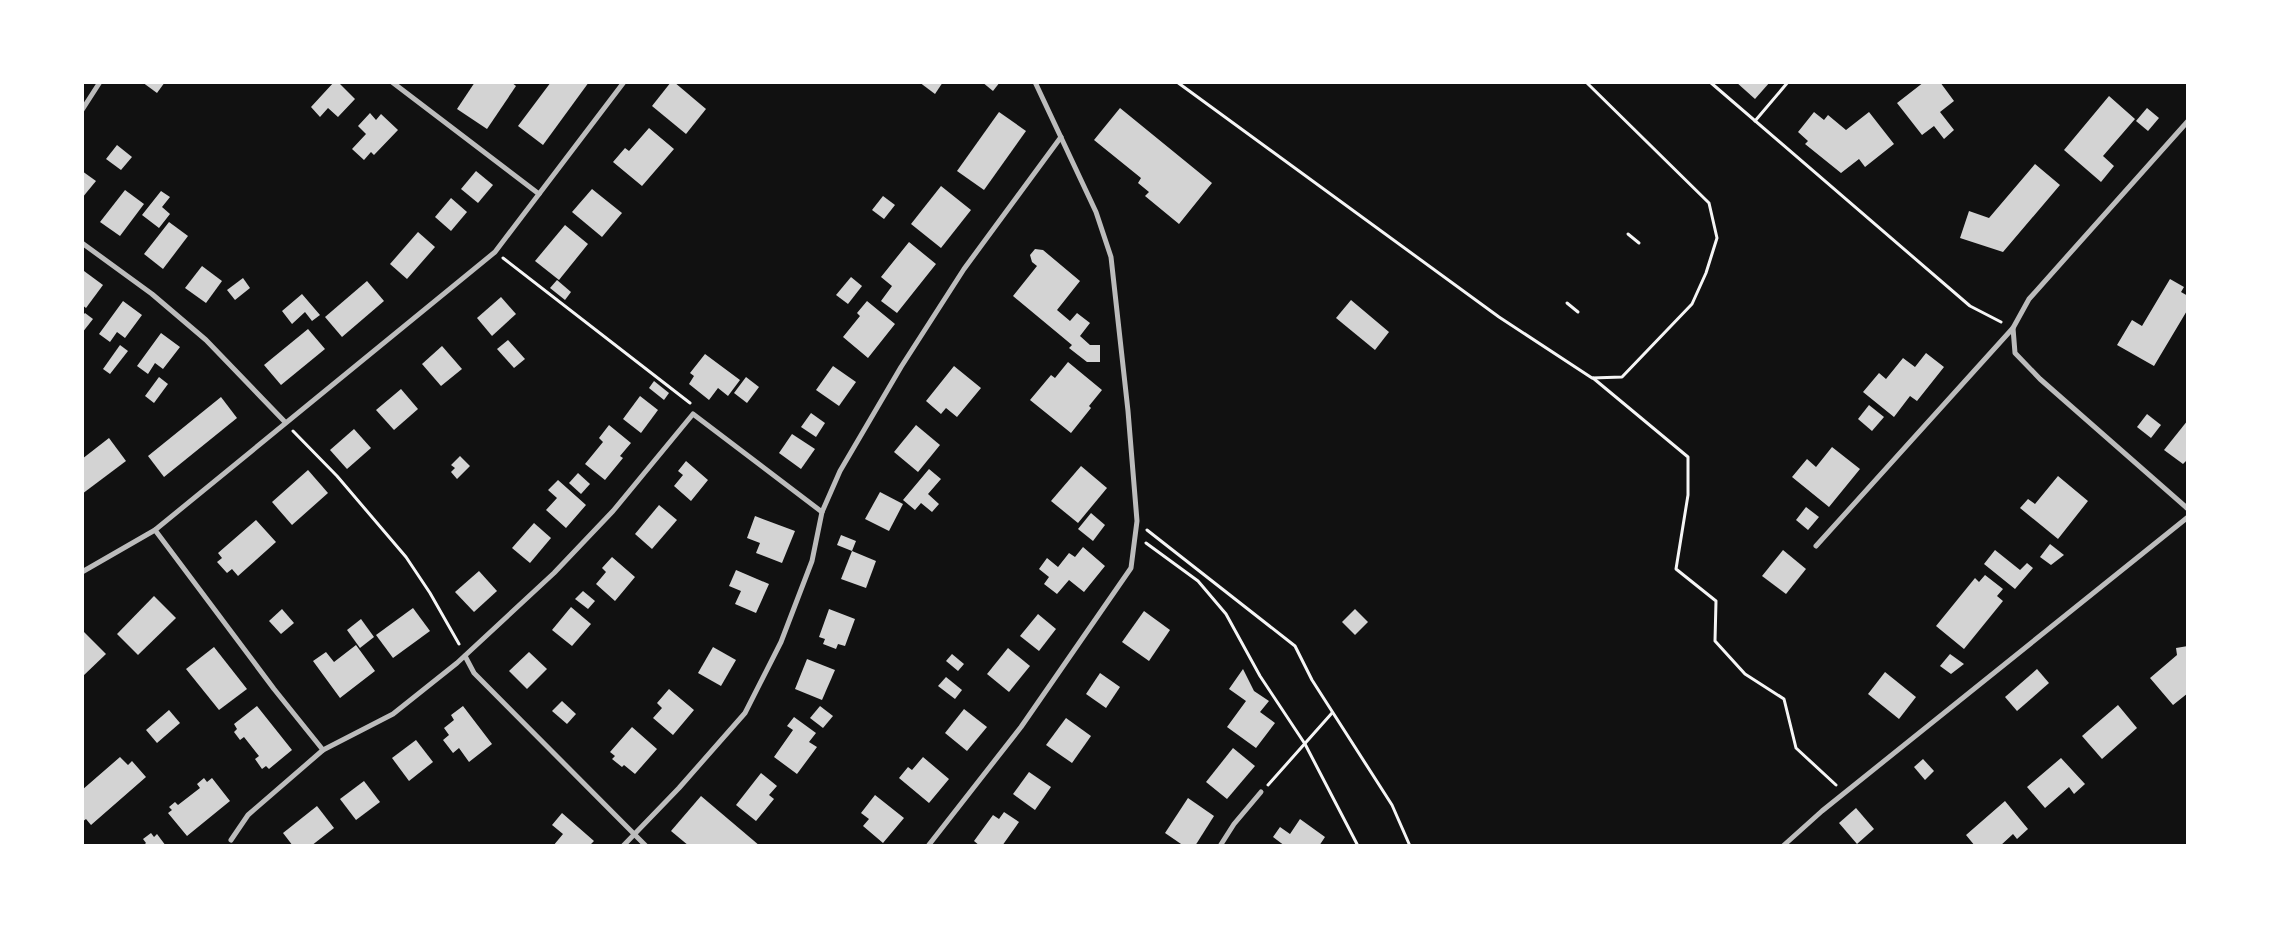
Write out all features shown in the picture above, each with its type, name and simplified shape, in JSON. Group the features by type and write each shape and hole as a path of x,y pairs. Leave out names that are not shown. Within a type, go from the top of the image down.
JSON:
{"street":[{"path":"82,110 100,82"},
{"path":"392,82 540,194"},
{"path":"82,572 154,530 495,252 624,82"},
{"path":"928,846 1021,727 1131,568 1137,521 1128,411 1111,257 1096,212 1035,82"},
{"path":"1816,546 2012,328 2029,299 2188,121"},
{"path":"623,846 679,788 745,713 784,633 812,561 822,512 840,472 901,367 964,269 1061,137"},
{"path":"82,243 152,294 206,340 285,422"},
{"path":"2012,328 2015,353 2040,379 2188,509"},
{"path":"231,840 248,815 323,750 393,714 465,656 567,559 613,511 693,414 822,512"},
{"path":"1783,846 1845,792 2188,517"},
{"path":"154,530 274,689 323,750"},
{"path":"465,656 474,673 646,846"},
{"path":"1220,846 1234,824 1261,792"}],"path":[{"path":"1178,82 1499,317 1592,378 1688,457 1688,495 1676,569 1716,601 1715,641 1745,674 1784,699 1796,748 1845,792"},
{"path":"1586,82 1709,203 1717,238 1706,273 1692,304 1622,377 1592,378"},
{"path":"1710,82 1970,306 2012,328"},
{"path":"1755,122 1788,82"},
{"path":"1628,234 1639,243"},
{"path":"495,252 689,402 693,414"},
{"path":"1567,303 1578,312"},
{"path":"285,422 337,476 406,557 430,593 465,656"},
{"path":"1137,521 1295,646 1312,680 1332,713 1392,805 1410,846"},
{"path":"1135,535 1198,581 1226,614 1260,676 1305,744 1358,846"},
{"path":"1261,792 1332,713"}],"building":[{"path":"142,82 165,82 157,93"},
{"path":"334,82 338,82 355,99 338,117 328,108 320,117 311,107"},
{"path":"475,82 511,82 516,86 487,129 457,109"},
{"path":"551,82 589,82 543,145 518,126"},
{"path":"671,82 674,82 706,109 686,134 652,106"},
{"path":"919,82 943,82 935,94"},
{"path":"982,82 1000,82 993,91"},
{"path":"1736,82 1770,82 1755,99"},
{"path":"1924,82 1940,82 1954,101 1940,112 1954,130 1944,139 1934,126 1922,135 1897,103"},
{"path":"2109,96 2135,119 2103,156 2114,166 2101,182 2064,150"},
{"path":"1120,108 1212,183 1179,224 1145,196 1149,192 1138,183 1141,178 1094,140"},
{"path":"2147,108 2159,118 2148,131 2136,121"},
{"path":"999,112 1026,131 984,190 957,171"},
{"path":"1814,112 1824,120 1828,115 1846,130 1869,112 1894,144 1865,167 1859,159 1841,173 1805,144 1808,141 1798,132"},
{"path":"370,113 376,120 381,114 398,130 374,155 371,152 364,160 352,149 366,134 358,126"},
{"path":"649,128 674,149 642,186 613,162 625,148 629,151"},
{"path":"117,145 132,157 121,170 106,159"},
{"path":"2035,164 2060,185 2003,252 1960,238 1969,211 1989,218"},
{"path":"82,171 96,181 82,198"},
{"path":"476,171 493,185 478,203 461,189"},
{"path":"941,186 971,210 941,248 911,224"},
{"path":"592,189 622,213 602,237 572,212"},
{"path":"125,190 144,204 120,236 100,222"},
{"path":"161,191 170,197 162,207 170,214 159,228 142,215"},
{"path":"883,196 895,205 884,219 872,210"},
{"path":"451,198 467,212 451,231 435,217"},
{"path":"169,222 188,236 163,269 144,254"},
{"path":"565,225 588,244 559,280 535,261"},
{"path":"418,232 435,247 407,279 390,264"},
{"path":"909,242 936,264 897,313 881,301 892,286 881,277"},
{"path":"1035,249 1043,250 1080,281 1057,310 1070,321 1077,313 1090,323 1080,336 1090,345 1100,345 1100,362 1087,362 1069,348 1072,345 1013,296 1037,266 1032,262 1030,255"},
{"path":"202,266 222,281 206,303 185,288"},
{"path":"84,271 103,285 86,308 82,305"},
{"path":"851,277 862,286 848,304 836,295"},
{"path":"243,278 250,288 235,300 227,290"},
{"path":"2170,279 2184,287 2181,292 2188,296 2188,309 2154,366 2117,345 2132,320 2142,326"},
{"path":"557,280 571,292 565,300 550,288"},
{"path":"367,281 384,301 342,337 325,317"},
{"path":"302,294 320,315 312,321 305,312 292,324 282,311"},
{"path":"501,297 516,314 492,336 477,318"},
{"path":"1351,300 1389,332 1375,350 1336,318"},
{"path":"123,301 142,315 125,338 117,332 110,342 99,334"},
{"path":"867,301 895,324 868,358 843,337 860,316 857,313"},
{"path":"85,313 93,319 82,333 82,316"},
{"path":"308,329 325,349 281,385 264,365"},
{"path":"161,333 180,347 163,369 155,363 148,374 137,366"},
{"path":"508,340 525,359 514,368 497,349"},
{"path":"120,345 128,351 110,374 103,369"},
{"path":"442,346 462,369 441,386 422,364"},
{"path":"1926,353 1944,367 1917,401 1910,396 1894,417 1863,392 1879,373 1886,379 1903,358 1915,367"},
{"path":"705,354 740,380 728,396 718,388 709,400 689,384 694,376 690,373"},
{"path":"1068,362 1102,390 1089,406 1091,408 1071,433 1030,400 1051,375 1055,378"},
{"path":"833,366 856,382 839,406 816,390"},
{"path":"954,366 981,388 957,417 946,408 941,414 926,401"},
{"path":"159,377 168,384 154,403 145,396"},
{"path":"746,377 759,387 747,403 734,393"},
{"path":"654,381 669,393 664,400 649,388"},
{"path":"401,389 418,409 394,430 376,410"},
{"path":"640,396 658,410 641,433 623,419"},
{"path":"221,397 237,418 164,477 148,456"},
{"path":"1869,405 1884,417 1872,431 1858,419"},
{"path":"811,413 825,423 816,437 801,427"},
{"path":"2147,414 2161,425 2151,438 2137,427"},
{"path":"2188,420 2188,459 2183,464 2164,450"},
{"path":"609,425 631,443 620,456 623,458 605,480 585,464 603,442 599,438"},
{"path":"916,425 940,445 918,472 894,452"},
{"path":"354,429 371,448 347,469 330,450"},
{"path":"792,434 815,449 801,469 779,453"},
{"path":"109,438 126,461 82,494 82,459"},
{"path":"1832,447 1860,469 1829,507 1792,477 1807,459 1816,467"},
{"path":"460,456 470,466 457,479 451,472 455,468 451,465"},
{"path":"686,461 708,480 691,501 674,486 683,475 678,471"},
{"path":"1081,466 1107,488 1078,523 1051,501"},
{"path":"929,469 941,479 928,494 939,504 932,512 921,503 915,510 903,500"},
{"path":"308,470 328,493 292,525 272,502"},
{"path":"578,473 590,484 581,494 569,483"},
{"path":"2058,476 2088,501 2058,539 2020,508 2028,499 2035,504"},
{"path":"558,480 586,505 566,528 546,510 557,498 548,490"},
{"path":"880,492 903,504 889,531 865,519"},
{"path":"659,505 677,520 652,549 635,534"},
{"path":"1806,507 1819,517 1808,530 1796,520"},
{"path":"1091,513 1105,525 1093,541 1078,529"},
{"path":"755,516 795,531 782,563 756,553 760,543 747,538"},
{"path":"256,520 276,542 238,576 232,569 227,573 217,562 222,558 218,553"},
{"path":"534,523 551,538 530,563 512,548"},
{"path":"841,535 856,541 852,551 837,545"},
{"path":"2050,544 2064,555 2051,565 2040,557"},
{"path":"1083,547 1105,566 1084,592 1069,580 1057,594 1044,584 1049,577 1039,569 1047,558 1058,567 1069,553 1075,557"},
{"path":"1783,550 1806,569 1786,594 1762,576"},
{"path":"1995,550 2020,570 2027,563 2033,568 2015,589 1984,564"},
{"path":"852,551 876,561 866,588 841,579"},
{"path":"612,557 635,577 615,601 596,584 606,572 602,568"},
{"path":"736,570 769,584 756,613 735,604 741,591 729,586"},
{"path":"479,571 497,591 474,612 455,592"},
{"path":"1985,575 2003,589 1997,596 2003,601 1964,649 1936,626 1975,578 1979,582"},
{"path":"583,591 595,601 588,609 575,599"},
{"path":"154,596 176,618 138,655 117,634"},
{"path":"571,607 591,624 572,646 552,630"},
{"path":"413,608 430,631 393,658 376,635"},
{"path":"282,609 294,623 281,634 269,621"},
{"path":"829,609 855,619 845,646 838,644 836,649 823,644 825,639 819,637"},
{"path":"1355,609 1368,622 1355,635 1342,622"},
{"path":"1144,611 1170,630 1149,661 1122,642"},
{"path":"1038,614 1056,629 1039,651 1020,636"},
{"path":"361,619 374,637 360,648 347,630"},
{"path":"84,632 106,654 82,677 82,634"},
{"path":"356,645 375,671 340,698 313,661 326,652 334,662"},
{"path":"2188,646 2188,693 2173,705 2150,678 2177,655 2176,648"},
{"path":"214,647 247,689 219,710 186,669"},
{"path":"713,647 736,660 721,686 698,673"},
{"path":"1008,648 1030,666 1009,692 987,674"},
{"path":"529,652 547,669 527,689 509,671"},
{"path":"952,654 964,664 958,671 946,661"},
{"path":"1950,654 1964,664 1951,674 1940,666"},
{"path":"807,659 835,670 822,700 795,689"},
{"path":"1243,669 1254,691 1269,701 1260,712 1275,723 1256,748 1227,727 1246,701 1229,689"},
{"path":"2037,669 2049,683 2017,711 2005,697"},
{"path":"1885,672 1916,697 1899,719 1868,694"},
{"path":"1100,673 1120,687 1106,708 1086,694"},
{"path":"946,677 962,690 955,699 938,686"},
{"path":"669,689 694,710 673,735 653,718 662,708 657,703"},
{"path":"562,701 576,714 567,724 552,711"},
{"path":"2118,705 2137,728 2102,759 2082,736"},
{"path":"257,706 292,750 269,769 266,766 262,769 255,759 259,756 244,737 240,740 234,732 237,729 234,724"},
{"path":"463,706 492,744 469,762 459,748 453,753 443,740 449,735 444,728 454,720 451,715"},
{"path":"820,706 833,716 823,728 810,718"},
{"path":"964,709 987,727 967,751 945,733"},
{"path":"169,710 180,723 157,743 146,730"},
{"path":"794,717 816,733 809,742 817,747 797,774 774,757 793,730 787,726"},
{"path":"1066,718 1091,736 1072,763 1046,745"},
{"path":"632,727 657,749 635,774 624,765 622,767 612,759 615,756 610,752"},
{"path":"416,740 433,762 409,781 392,758"},
{"path":"1233,748 1255,766 1227,799 1206,782"},
{"path":"120,757 128,765 132,761 146,777 91,825 86,819 82,822 82,790"},
{"path":"923,757 949,779 929,803 899,778 908,767 912,770"},
{"path":"2061,758 2085,784 2074,794 2069,787 2045,808 2027,787"},
{"path":"1923,759 1934,771 1925,780 1914,767"},
{"path":"1029,772 1051,787 1035,810 1013,794"},
{"path":"761,773 777,786 769,795 774,799 756,821 736,805"},
{"path":"204,778 207,782 212,778 230,801 187,836 168,813 172,810 169,807 175,802 178,805 200,788 197,784"},
{"path":"364,781 380,802 356,820 340,799"},
{"path":"875,795 904,818 883,843 863,826 869,819 861,813"},
{"path":"701,796 760,846 689,846 671,831"},
{"path":"1188,798 1214,816 1195,846 1184,846 1165,833"},
{"path":"2005,801 2028,829 2017,839 2013,834 2000,846 1975,846 1966,835"},
{"path":"317,806 334,828 311,846 293,846 283,833"},
{"path":"1856,808 1874,829 1857,844 1839,823"},
{"path":"1004,812 1019,822 1002,846 980,846 974,841 993,815 999,819"},
{"path":"562,813 594,841 589,846 553,846 563,834 552,825"},
{"path":"1300,819 1325,837 1319,846 1285,846 1273,837 1280,827 1290,834"},
{"path":"151,833 154,837 157,834 166,846 143,846 146,843 143,839"}]}
